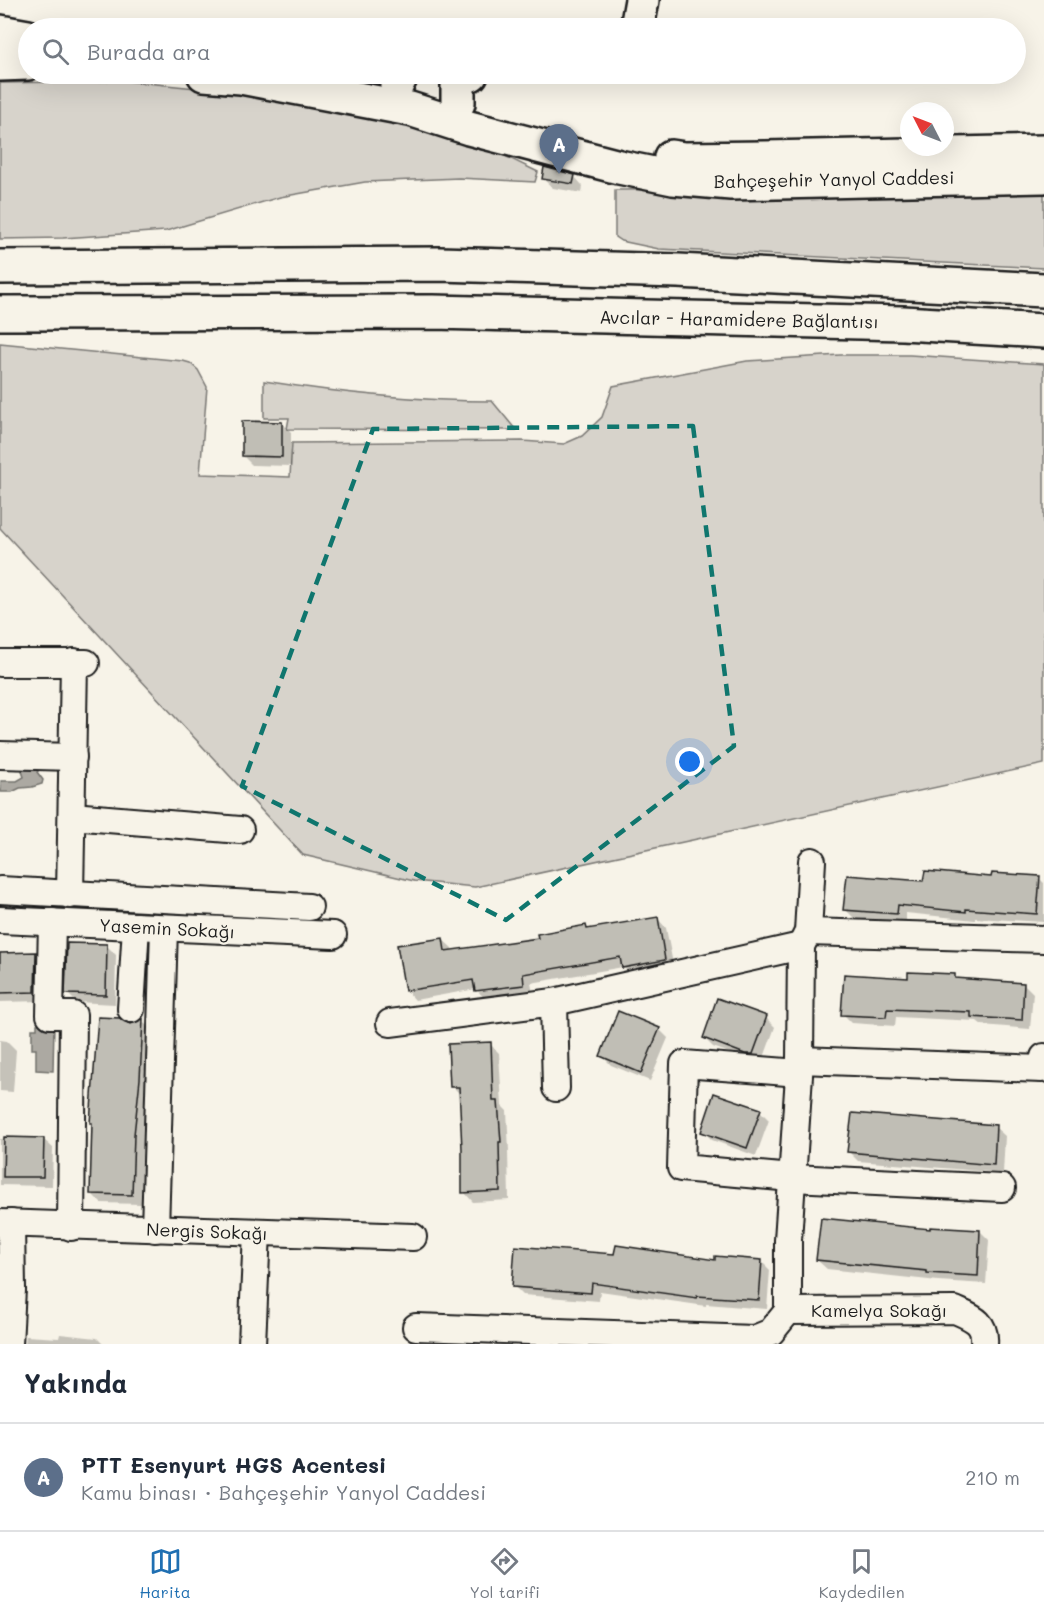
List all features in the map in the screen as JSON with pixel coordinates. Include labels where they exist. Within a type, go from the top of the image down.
[{"type":"main road","points":[[639,18],[642,0]]},
{"type":"main road","points":[[0,32],[18,35]]},
{"type":"main road","points":[[0,64],[18,63]]},
{"type":"main road","name":"Bahçeşehir Yanyol Caddesi","points":[[278,84],[410,109],[469,128],[619,167],[673,178],[731,183],[1044,176]]},
{"type":"main road","name":"Bahçeşehir Yanyol Caddesi","points":[[411,84],[458,103],[554,132],[632,151],[684,159],[1044,152]]},
{"type":"main road","points":[[458,84],[458,103]]},
{"type":"main road","points":[[0,267],[439,264],[678,271],[1044,290]]},
{"type":"main road","name":"Avcılar - Haramidere Bağlantısı","points":[[0,313],[433,312],[903,323],[1044,331]]},
{"type":"street","points":[[0,663],[80,663],[73,757],[70,895]]},
{"type":"street","points":[[0,755],[73,757]]},
{"type":"street","points":[[72,816],[240,830]]},
{"type":"street","points":[[416,1327],[754,1339],[771,1332],[788,1311],[788,1240],[799,1067],[804,939],[812,861]]},
{"type":"street","name":"Yasemin Sokağı","points":[[0,890],[309,908]]},
{"type":"street","name":"Yasemin Sokağı","points":[[0,920],[333,936]]},
{"type":"street","points":[[52,922],[50,1015],[73,1015],[71,1227]]},
{"type":"street","points":[[130,1009],[136,926]]},
{"type":"street","points":[[156,1229],[164,928]]},
{"type":"street","points":[[390,1023],[554,1002],[804,939],[1044,939]]},
{"type":"street","points":[[554,1002],[556,1088]]},
{"type":"street","points":[[1002,1188],[792,1178],[681,1168],[684,1064],[1042,1069],[1044,1057]]},
{"type":"street","points":[[6,1223],[9,1344]]},
{"type":"street","name":"Nergis Sokağı","points":[[6,1223],[413,1237]]},
{"type":"street","points":[[252,1344],[257,1233]]},
{"type":"street","name":"Kamelya Sokağı","points":[[788,1311],[955,1310],[976,1319],[985,1333],[984,1344]]},
{"type":"highlighted area","points":[[693,426],[734,746],[506,920],[242,786],[373,429]]},
{"type":"shaded area","points":[[0,83],[156,84],[226,91],[381,118],[468,138],[538,172],[535,182],[459,178],[365,182],[280,197],[166,231],[63,238],[0,239]]},
{"type":"shaded area","points":[[1044,187],[1044,268],[659,249],[621,241],[615,237],[615,190]]},
{"type":"shaded area","points":[[0,343],[190,363],[198,370],[207,387],[200,474],[290,477],[292,443],[522,441],[564,444],[582,436],[602,417],[613,386],[747,361],[840,355],[910,355],[1044,364],[1044,764],[475,887],[414,881],[303,855],[0,528]]},
{"type":"shaded area","points":[[264,381],[378,396],[492,401],[516,430],[287,429],[289,418],[264,418]]},
{"type":"shaded area","points":[[28,766],[43,767],[37,772],[43,780],[42,784],[20,788],[12,792],[1,792],[1,781],[17,781],[24,777],[22,771]]},
{"type":"shaded area","points":[[37,1024],[54,1024],[53,1071],[36,1070],[36,1049],[32,1049],[32,1029],[37,1029]]},
{"type":"building","points":[[544,167],[575,175],[573,184],[542,179]]},
{"type":"building","points":[[242,421],[282,422],[282,457],[242,456]]},
{"type":"building","points":[[925,871],[991,877],[992,873],[1040,876],[1037,914],[966,909],[966,912],[898,905],[897,914],[843,910],[847,875],[923,881]]},
{"type":"building","points":[[658,917],[665,960],[622,968],[620,957],[523,974],[524,985],[475,991],[473,980],[405,991],[397,945],[443,938],[445,951],[538,938],[537,934],[586,925],[587,929]]},
{"type":"building","points":[[67,943],[107,944],[106,995],[65,994]]},
{"type":"building","points":[[36,952],[35,992],[0,993],[0,953]]},
{"type":"building","points":[[908,972],[955,974],[955,978],[1024,983],[1022,1020],[971,1017],[971,1012],[887,1009],[886,1017],[841,1015],[844,974],[908,978]]},
{"type":"building","points":[[717,998],[767,1016],[753,1054],[745,1054],[703,1038]]},
{"type":"building","points":[[618,1011],[660,1028],[641,1073],[600,1056]]},
{"type":"building","points":[[98,1017],[120,1018],[131,1024],[143,1019],[132,1195],[90,1194],[92,1123],[90,1123]]},
{"type":"building","points":[[491,1042],[493,1101],[498,1101],[501,1142],[499,1142],[500,1191],[462,1193],[459,1087],[450,1087],[448,1044]]},
{"type":"building","points":[[714,1093],[761,1109],[747,1148],[701,1132]]},
{"type":"building","points":[[852,1113],[996,1125],[994,1165],[847,1152]]},
{"type":"building","points":[[4,1137],[44,1138],[43,1177],[3,1177]]},
{"type":"building","points":[[821,1218],[930,1229],[930,1227],[980,1230],[978,1276],[927,1273],[927,1271],[816,1260]]},
{"type":"building","points":[[616,1245],[715,1260],[715,1256],[762,1260],[759,1300],[697,1296],[697,1298],[592,1283],[591,1293],[512,1287],[515,1246],[614,1254]]},
{"type":"place","name":"PTT Esenyurt HGS Acentesi","points":[[559,174]]}]
